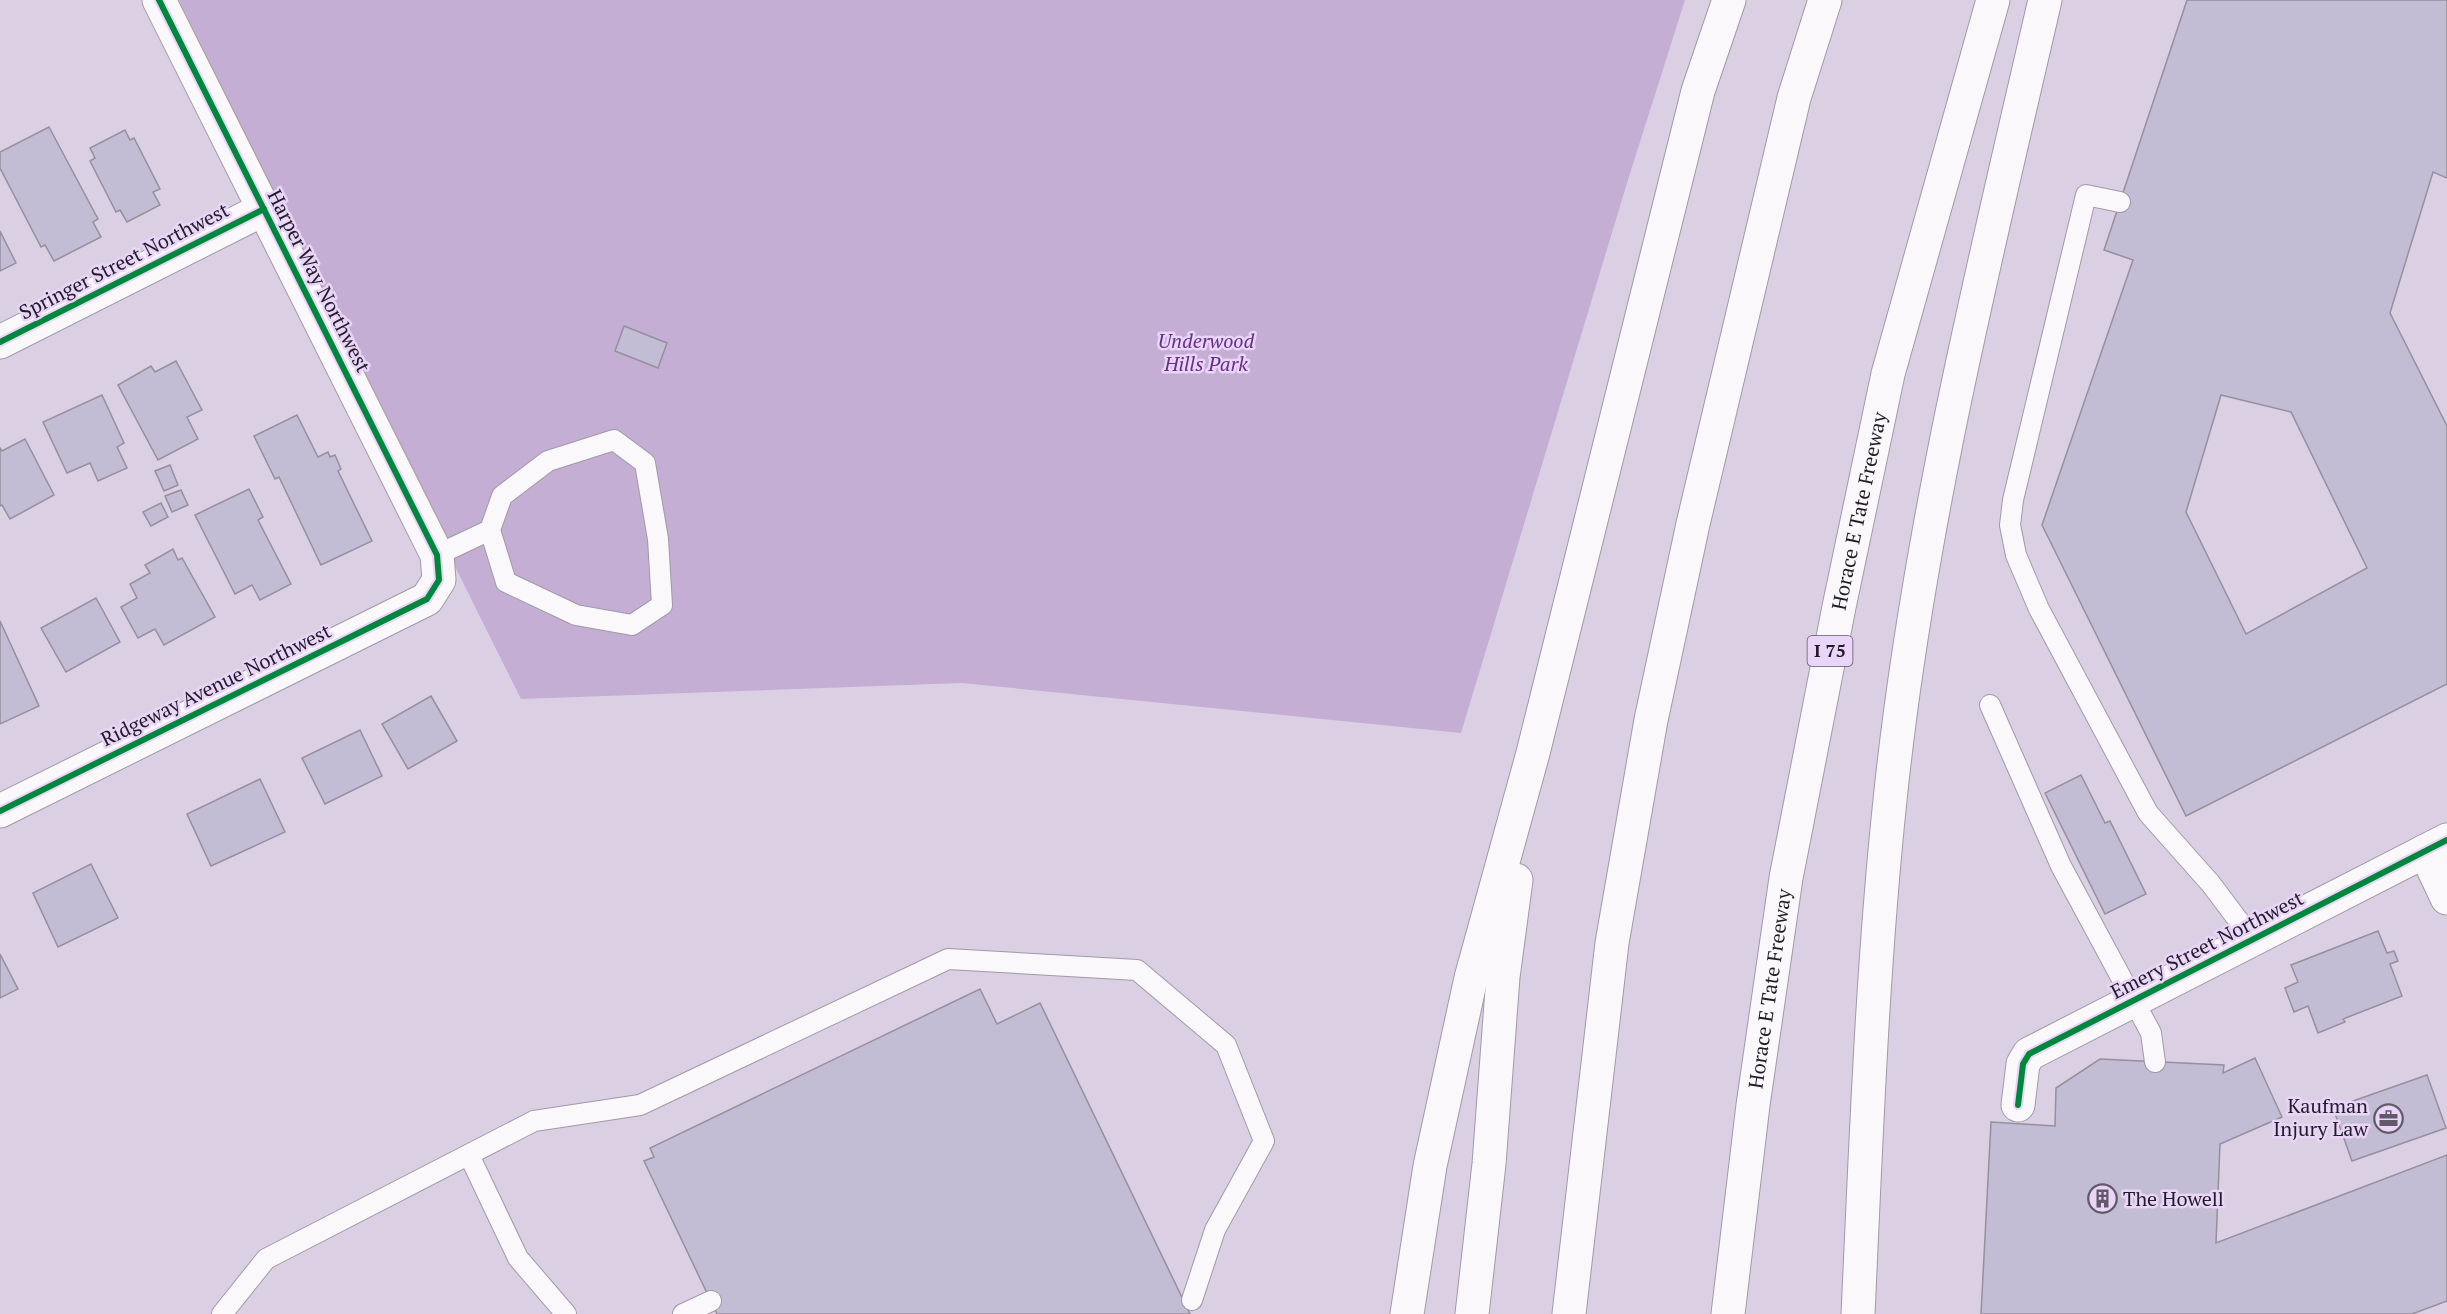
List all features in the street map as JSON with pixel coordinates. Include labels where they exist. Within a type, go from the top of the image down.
[{"type":"main road","name":"Harper Way Northwest","points":[[159,0],[264,209],[438,567]]},
{"type":"main road","points":[[1407,1314],[1430,1166],[1471,978],[1533,753],[1698,91],[1729,0]]},
{"type":"main road","points":[[1569,1314],[1612,943],[1651,720],[1693,524],[1794,98],[1825,0]]},
{"type":"main road","name":"Horace E Tate Freeway","points":[[1728,1314],[1753,1105],[1786,878],[1837,619],[1888,374],[1993,0]]},
{"type":"main road","points":[[1858,1314],[1868,1071],[1890,800],[1907,670],[1928,543],[1978,288],[2045,0]]},
{"type":"main road","name":"Springer Street Northwest","points":[[0,342],[264,209]]},
{"type":"main road","name":"Ridgeway Avenue Northwest","points":[[0,811],[427,599],[438,567]]},
{"type":"main road","points":[[1472,1314],[1489,1164],[1503,976],[1533,753]]},
{"type":"main road","points":[[2436,845],[2447,898]]},
{"type":"main road","name":"Emery Street Northwest","points":[[2018,1105],[2023,1064],[2029,1054],[2436,845]]},
{"type":"lane","points":[[2120,202],[2086,195],[2013,500],[2010,525],[2016,555],[2039,609],[2148,813],[2211,884],[2253,940]]},
{"type":"lane","points":[[438,567],[490,530],[502,496],[548,461],[614,440],[645,463],[658,539],[662,605],[632,625],[576,615],[506,582],[490,530]]},
{"type":"lane","points":[[1990,705],[2061,866],[2151,1033],[2156,1062]]},
{"type":"lane","points":[[222,1314],[266,1259],[534,1121],[640,1105],[948,959],[1137,970],[1226,1045],[1264,1141],[1215,1230],[1192,1300]]},
{"type":"lane","points":[[469,1155],[518,1257],[566,1314]]},
{"type":"lane","points":[[683,1314],[711,1301]]},
{"type":"green space","name":"Underwood Hills Park","points":[[179,0],[1685,0],[1627,183],[1461,733],[962,683],[521,699],[289,233]]},
{"type":"building","points":[[2187,0],[2447,0],[2447,178],[2433,172],[2390,313],[2447,426],[2447,684],[2186,816],[2042,525],[2133,260],[2104,250]],"holes":[[[2221,395],[2291,412],[2367,568],[2246,634],[2186,512]]]},
{"type":"building","points":[[49,127],[98,219],[93,222],[101,237],[54,261],[45,245],[41,247],[0,168],[0,152]]},
{"type":"building","points":[[125,130],[130,140],[134,138],[160,189],[153,192],[160,205],[127,222],[120,210],[116,212],[90,161],[95,158],[90,148]]},
{"type":"building","points":[[0,231],[16,263],[0,271]]},
{"type":"building","points":[[624,326],[667,343],[658,368],[615,351]]},
{"type":"building","points":[[176,361],[202,410],[187,417],[198,439],[158,460],[118,385],[151,366],[155,372]]},
{"type":"building","points":[[102,395],[124,443],[117,447],[127,468],[98,481],[90,463],[67,473],[43,422]]},
{"type":"building","points":[[297,415],[318,457],[328,452],[330,457],[335,455],[341,469],[338,471],[372,541],[321,565],[279,477],[275,479],[254,436]]},
{"type":"building","points":[[25,439],[54,495],[10,519],[2,505],[0,506],[0,448],[2,451]]},
{"type":"building","points":[[170,465],[178,485],[164,491],[155,471]]},
{"type":"building","points":[[249,489],[263,517],[258,520],[291,584],[260,600],[252,585],[235,594],[195,515]]},
{"type":"building","points":[[181,490],[188,505],[172,512],[165,496]]},
{"type":"building","points":[[161,503],[168,517],[151,526],[143,512]]},
{"type":"building","points":[[173,549],[178,560],[182,558],[215,617],[164,645],[155,629],[138,638],[121,607],[137,598],[130,584],[150,573],[145,565]]},
{"type":"building","points":[[96,598],[120,642],[66,672],[41,628]]},
{"type":"building","points":[[0,621],[39,706],[0,724]]},
{"type":"building","points":[[431,696],[457,741],[408,769],[382,724]]},
{"type":"building","points":[[360,730],[382,776],[325,804],[302,758]]},
{"type":"building","points":[[2081,775],[2105,823],[2110,821],[2146,894],[2105,914],[2045,793]]},
{"type":"building","points":[[260,779],[285,832],[211,866],[187,814]]},
{"type":"building","points":[[91,864],[118,918],[58,947],[33,893]]},
{"type":"building","points":[[2378,931],[2387,953],[2394,951],[2398,961],[2390,964],[2402,996],[2343,1019],[2345,1022],[2318,1033],[2308,1006],[2294,1012],[2285,988],[2298,982],[2291,965]]},
{"type":"building","points":[[0,954],[18,989],[0,998]]},
{"type":"building","points":[[980,989],[997,1024],[1040,1003],[1190,1314],[717,1314],[644,1161],[654,1157],[650,1148]]},
{"type":"building","name":"The Howell","points":[[2255,1058],[2282,1117],[2220,1144],[2216,1243],[2447,1155],[2447,1301],[2412,1314],[1981,1314],[1991,1122],[2055,1126],[2056,1088],[2100,1059],[2224,1065],[2223,1073]]},
{"type":"building","name":"Kaufman Injury Law","points":[[2427,1075],[2446,1128],[2352,1161],[2333,1108]]},
{"type":"cycle path","points":[[0,811],[427,599],[439,580],[437,555],[159,0]]},
{"type":"cycle path","points":[[0,342],[264,209]]},
{"type":"cycle path","points":[[2018,1105],[2023,1064],[2029,1054],[2447,840]]},
{"type":"place","name":"Kaufman Injury Law","points":[[2389,1118]]},
{"type":"place","name":"The Howell","points":[[2102,1199]]}]
